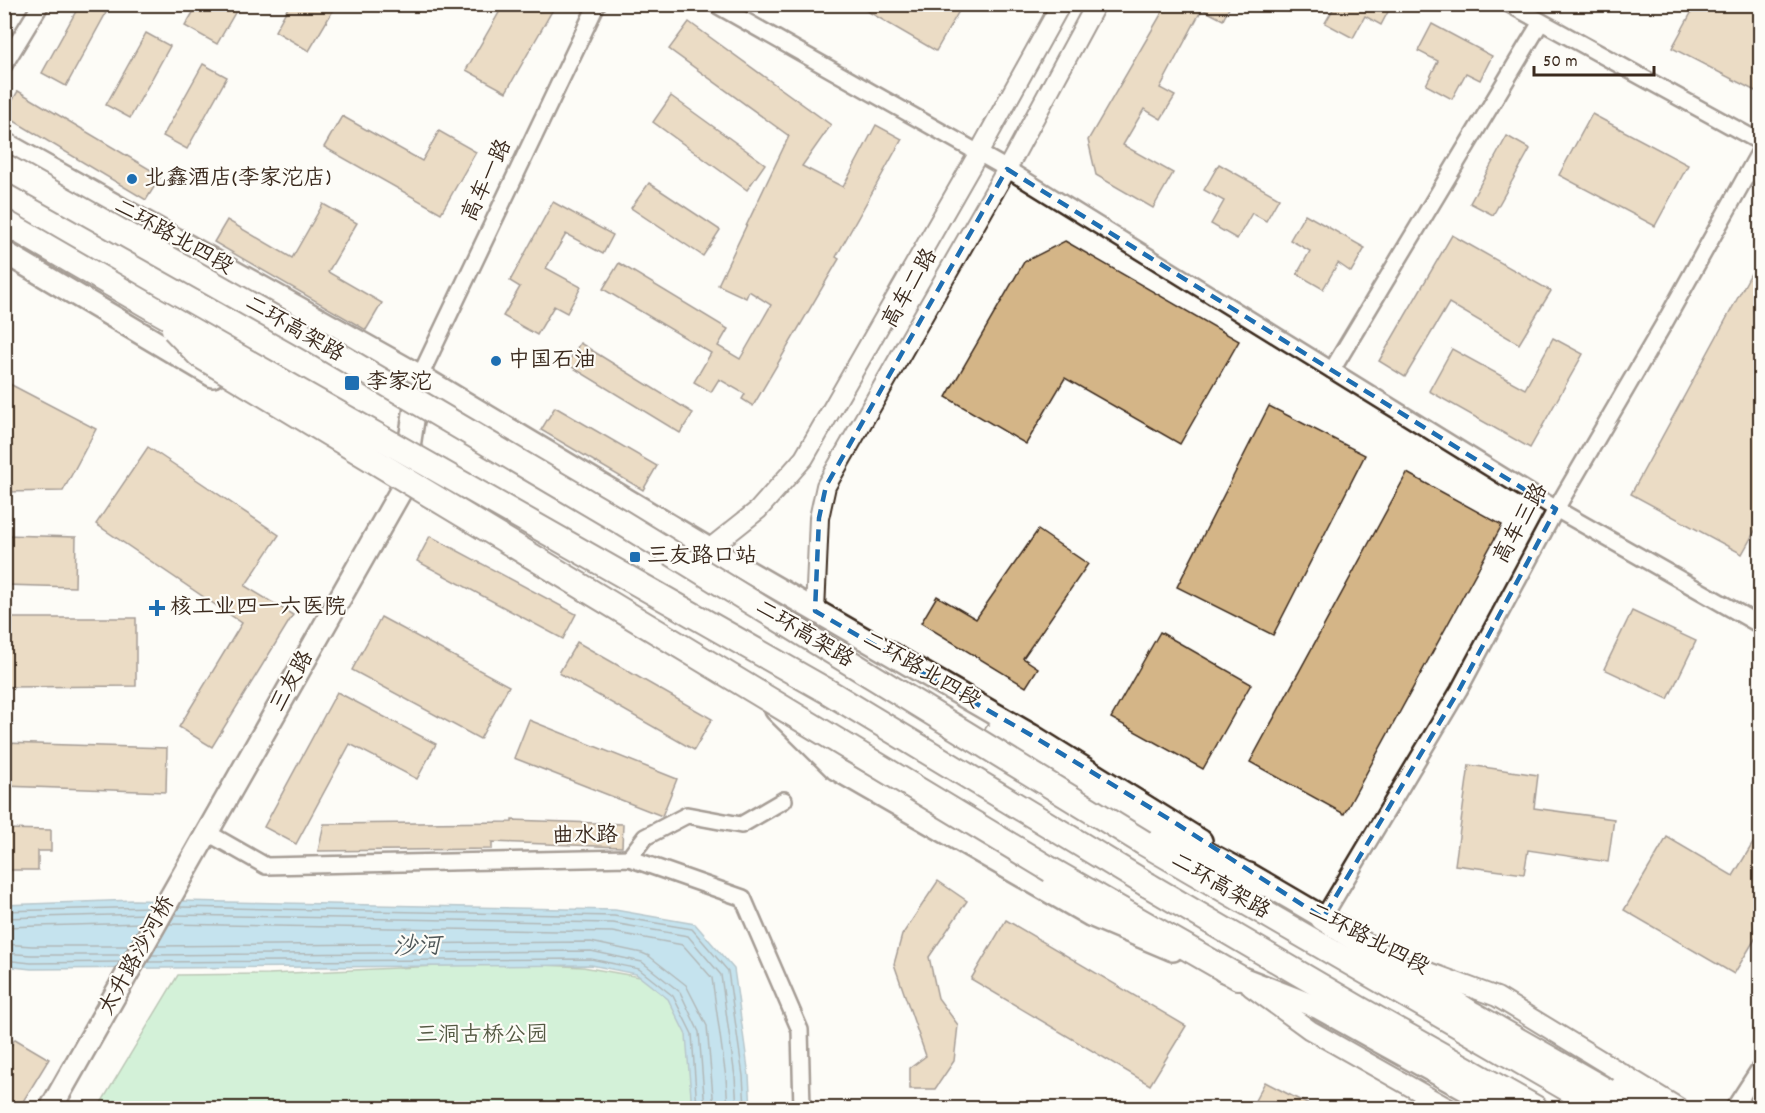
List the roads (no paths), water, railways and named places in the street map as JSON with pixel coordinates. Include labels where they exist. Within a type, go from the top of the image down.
[{"type":"highway","name":"二环高架路","points":[[4,166],[311,339],[621,522],[1144,843],[1601,1108]]},
{"type":"highway","name":"二环高架路","points":[[4,222],[827,691],[1114,865],[1368,1014],[1535,1108]]},
{"type":"highway","points":[[156,310],[198,355],[1052,870],[1238,976]]},
{"type":"highway","points":[[311,339],[360,357],[997,734],[1172,835],[1263,884]]},
{"type":"highway","points":[[1323,918],[1472,1014],[1636,1108]]},
{"type":"main road","name":"二环路北四段","points":[[4,143],[420,376],[709,549],[1051,747],[1177,824],[1263,884],[1418,968]]},
{"type":"main road","points":[[4,252],[770,705],[836,769],[1090,915],[1319,1008],[1498,1108]]},
{"type":"main road","name":"三友路","points":[[181,881],[403,487],[420,376]]},
{"type":"main road","name":"太升路沙河桥","points":[[51,1108],[181,881]]},
{"type":"main road","points":[[1418,968],[1658,1108]]},
{"type":"street","points":[[4,65],[41,4]]},
{"type":"street","name":"高车一路","points":[[420,376],[597,4]]},
{"type":"street","points":[[716,4],[1007,169],[1556,509],[1761,625]]},
{"type":"street","name":"高车二路","points":[[709,549],[758,510],[804,458],[1061,4]]},
{"type":"street","name":"高车二路","points":[[815,611],[819,518],[826,486],[1007,169],[1096,4]]},
{"type":"street","points":[[1509,4],[1761,142]]},
{"type":"street","points":[[1332,370],[1541,22]]},
{"type":"street","name":"高车三路","points":[[1323,918],[1459,690],[1556,509],[1761,151]]},
{"type":"street","points":[[628,858],[645,837],[687,815],[741,825],[783,800]]},
{"type":"street","name":"曲水路","points":[[208,833],[266,866],[628,858],[743,898],[800,1030],[802,1108]]},
{"type":"street","name":"二环路北四段","points":[[1418,968],[1497,998],[1679,1108]]},
{"type":"street","points":[[1238,976],[1310,1030],[1448,1108]]},
{"type":"street","points":[[1734,1108],[1761,1068]]},
{"type":"water","name":"沙河","points":[[134,900],[615,910],[695,924],[734,969],[749,1076],[751,1108],[692,1108],[686,1035],[668,999],[636,974],[591,965],[31,969],[5,966],[4,905]]},
{"type":"place","name":"北鑫酒店(李家沱店)","points":[[132,179]]},
{"type":"place","name":"中国石油","points":[[496,361]]},
{"type":"place","name":"李家沱","points":[[352,383]]},
{"type":"place","name":"三友路口站","points":[[635,557]]},
{"type":"place","name":"核工业四一六医院","points":[[157,608]]},
{"type":"park label","name":"三洞古桥公园","points":[[482,1036]]}]
